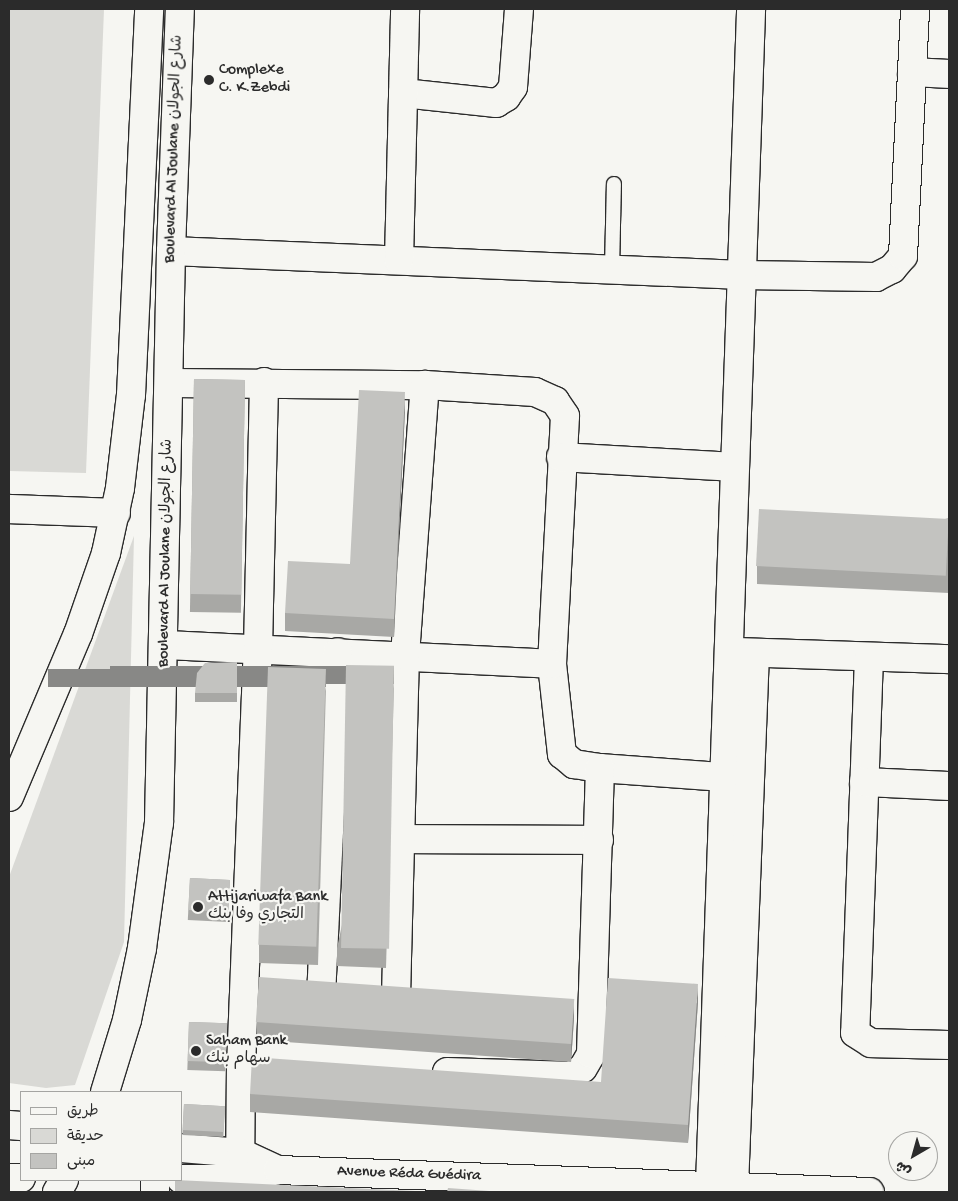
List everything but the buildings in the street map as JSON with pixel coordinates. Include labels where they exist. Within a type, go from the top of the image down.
[{"type":"street","name":"Boulevard Al Joulane شارع الجولان","points":[[9,797],[78,634],[106,553],[116,513],[131,396],[149,9]]},
{"type":"street","name":"Boulevard Al Joulane شارع الجولان","points":[[105,1091],[127,1020],[150,908],[161,788],[171,251],[180,9]]},
{"type":"street","points":[[399,260],[405,9]]},
{"type":"street","points":[[403,93],[496,103],[506,97],[513,87],[519,9]]},
{"type":"street","points":[[722,1187],[742,652],[735,466],[751,9]]},
{"type":"street","points":[[171,251],[742,275],[876,276],[892,269],[903,256],[915,9]]},
{"type":"street","points":[[912,72],[949,74]]},
{"type":"street","points":[[170,383],[264,382],[425,385],[535,392],[556,401],[565,416],[552,664],[562,754],[574,764],[600,768],[724,777]]},
{"type":"street","points":[[240,1166],[241,1067],[258,649],[264,382]]},
{"type":"street","points":[[396,997],[405,654],[425,385]]},
{"type":"street","points":[[562,458],[735,466]]},
{"type":"street","points":[[9,509],[116,513]]},
{"type":"street","points":[[164,645],[405,654],[552,664]]},
{"type":"street","points":[[321,996],[338,652]]},
{"type":"street","points":[[742,652],[949,659]]},
{"type":"street","points":[[722,1187],[724,777],[742,652]]},
{"type":"street","points":[[869,657],[855,1033],[871,1043],[949,1045]]},
{"type":"street","points":[[426,1072],[571,1076],[583,1068],[591,1054],[594,1002],[600,768]]},
{"type":"street","points":[[864,782],[949,786]]},
{"type":"street","points":[[400,839],[599,840]]},
{"type":"street","points":[[244,993],[426,998]]},
{"type":"street","points":[[564,1001],[594,1002]]},
{"type":"street","points":[[241,1067],[270,1068]]},
{"type":"street","name":"Avenue Réda Guédira","points":[[182,1148],[240,1166],[278,1170],[579,1187],[722,1187],[870,1192]]},
{"type":"street","name":"Avenue Réda Guédira","points":[[182,1179],[240,1166]]},
{"type":"street","points":[[57,1192],[63,1181]]},
{"type":"lane","points":[[612,270],[614,184]]},
{"type":"green space","points":[[9,9],[104,9],[86,473],[9,471]]},
{"type":"green space","points":[[134,536],[124,942],[75,1085],[46,1088],[9,1083],[9,877]]},
{"type":"place","name":"Complexe C. K.Zebdi","points":[[209,80]]},
{"type":"place","name":"Attijariwafa Bank التجاري وفا بنك","points":[[198,907]]},
{"type":"place","name":"Saham Bank سهام بنك","points":[[196,1051]]}]
